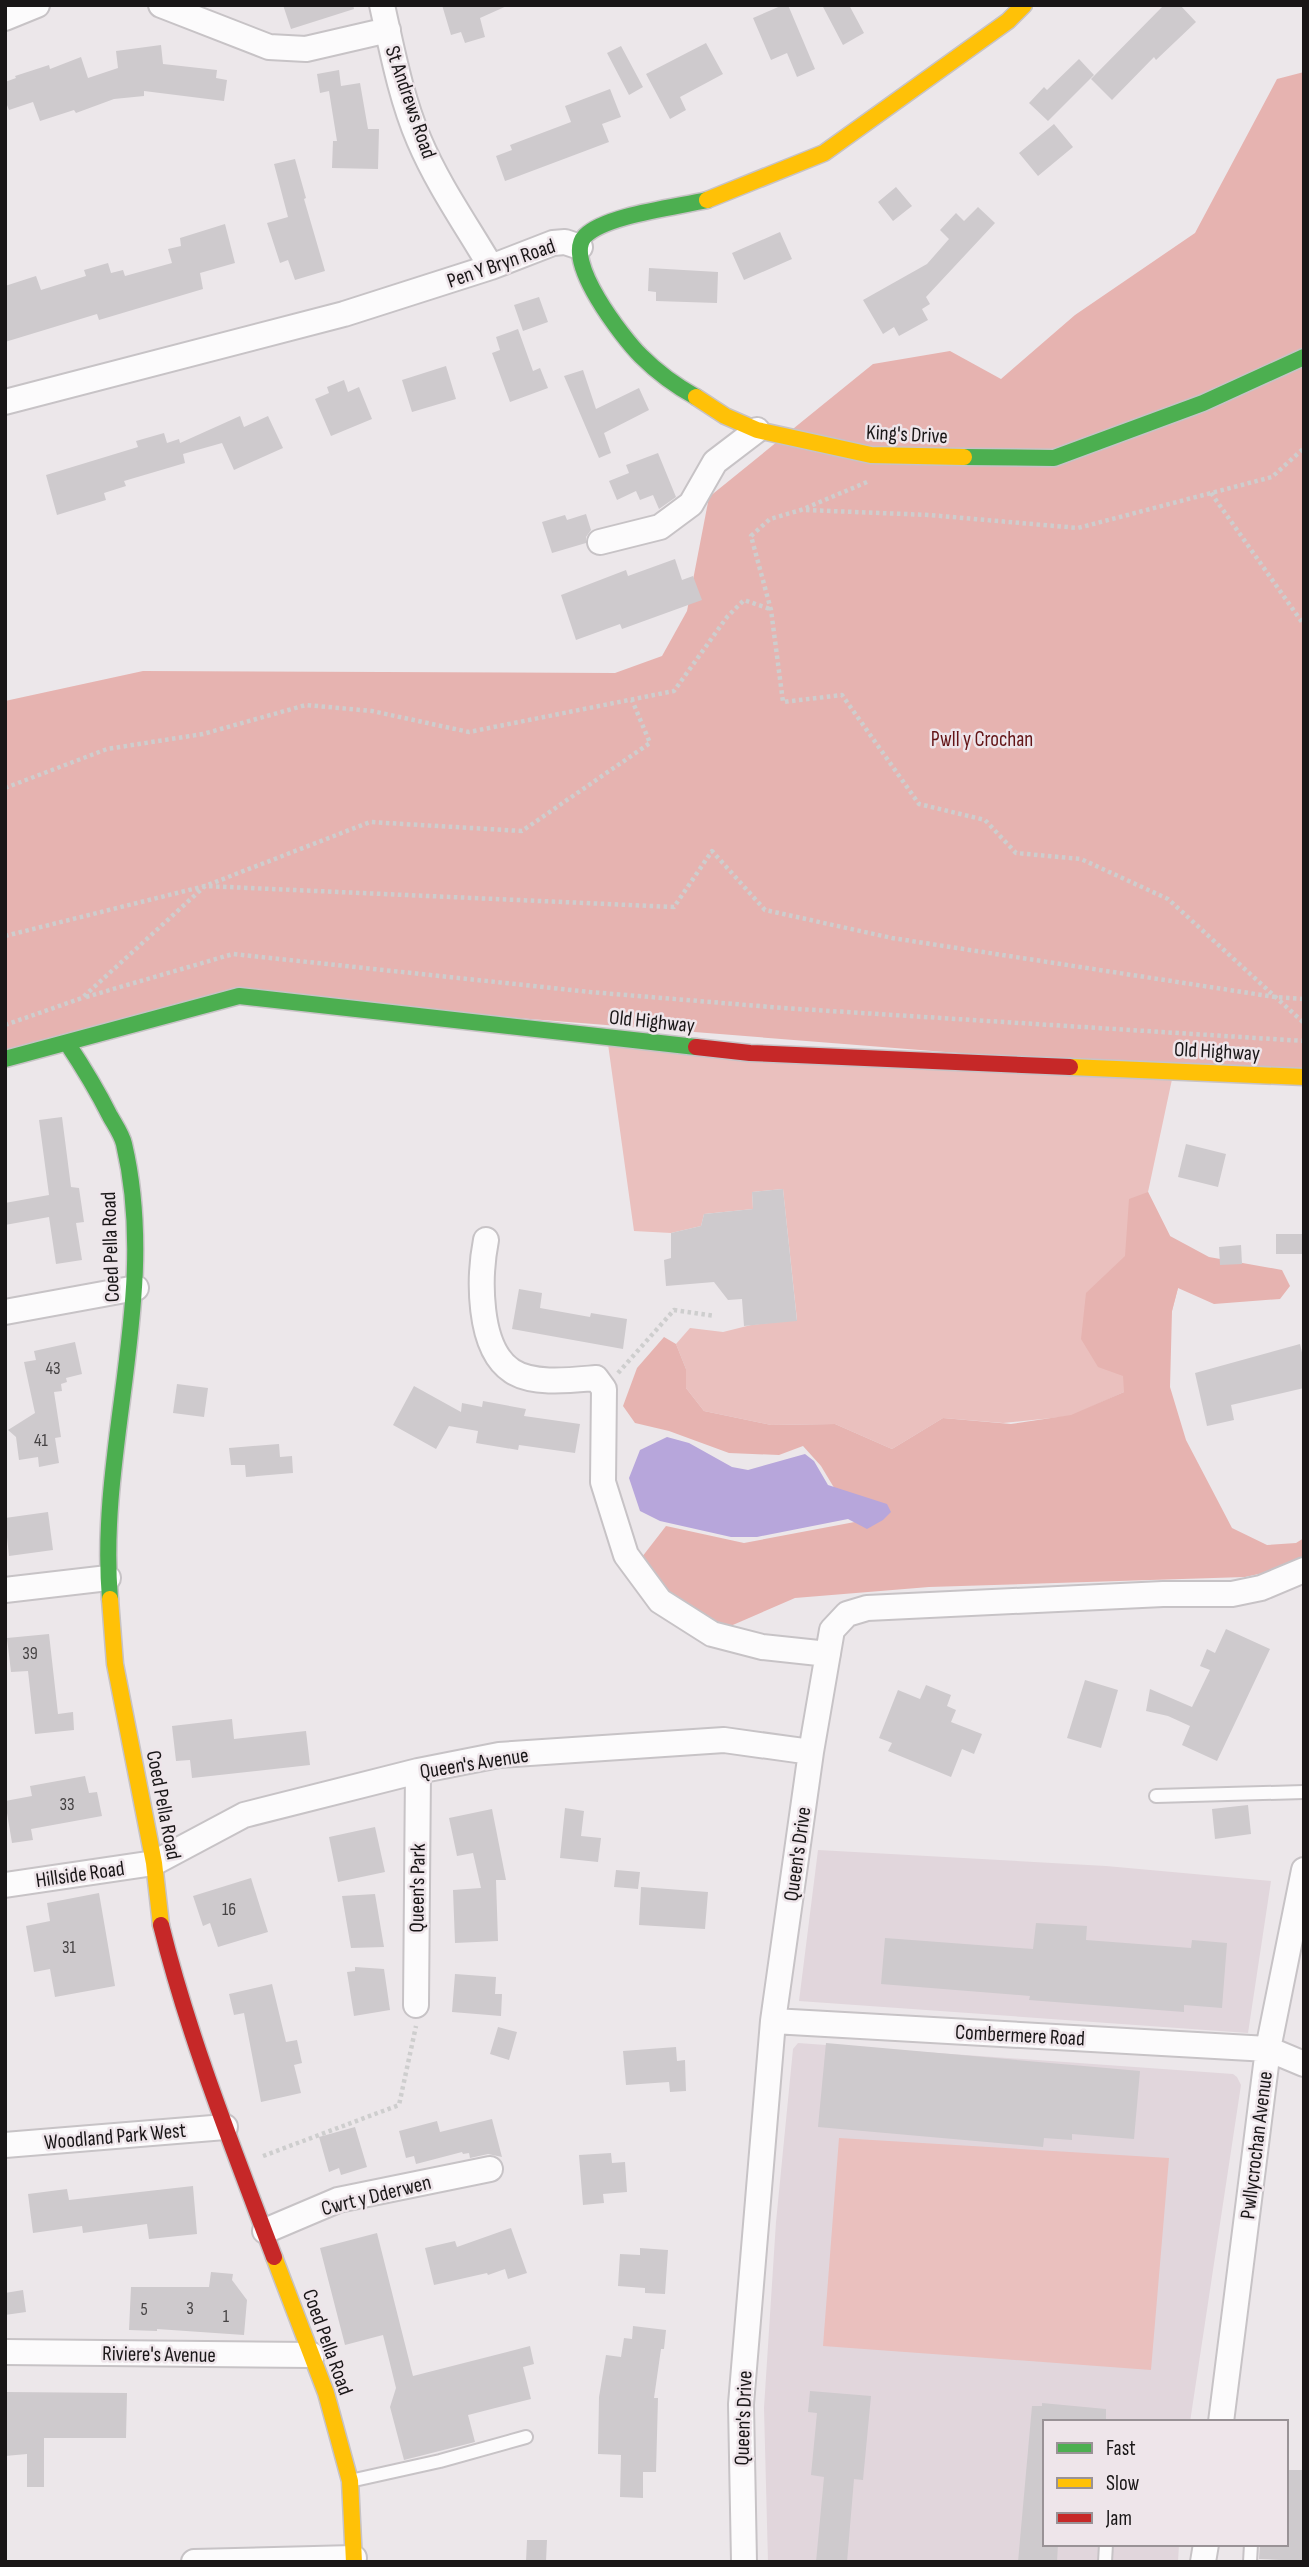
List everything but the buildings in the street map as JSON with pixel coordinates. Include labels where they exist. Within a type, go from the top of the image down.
[{"type":"street","points":[[5,18],[37,5]]},
{"type":"street","points":[[161,5],[269,47],[306,49],[388,30]]},
{"type":"street","name":"St Andrews Road","points":[[382,5],[406,101],[419,140],[442,185],[491,267]]},
{"type":"street","name":"Pen Y Bryn Road","points":[[5,402],[344,314],[491,267],[553,243],[565,242],[580,247],[583,238],[593,230],[627,217],[706,200],[824,153],[1008,21],[1024,5]]},
{"type":"street","name":"King's Drive","points":[[580,247],[584,272],[614,326],[677,387],[706,402],[725,416],[757,430],[871,455],[1054,458],[1203,403],[1304,357]]},
{"type":"street","points":[[600,542],[660,527],[691,504],[715,462],[757,430]]},
{"type":"street","name":"Old Highway","points":[[5,1059],[239,996],[750,1054],[1304,1077]]},
{"type":"street","name":"Coed Pella Road","points":[[67,1043],[88,1073],[124,1142],[134,1216],[136,1288],[108,1521],[108,1578],[115,1664],[154,1863],[161,1925],[172,1969],[225,2127],[326,2393],[350,2481],[354,2560]]},
{"type":"street","points":[[486,1240],[482,1304],[490,1344],[511,1371],[543,1381],[596,1378],[604,1389],[603,1482],[626,1555],[660,1601],[712,1634],[762,1647],[828,1654]]},
{"type":"street","points":[[5,1311],[136,1288]]},
{"type":"street","name":"Queen's Drive","points":[[744,2562],[741,2404],[773,2021],[811,1752],[832,1630],[847,1614],[867,1608],[1163,1594],[1231,1594],[1261,1588],[1304,1570]]},
{"type":"street","points":[[5,1590],[108,1578]]},
{"type":"street","name":"Queen's Avenue","points":[[154,1863],[244,1815],[418,1771],[499,1755],[724,1740],[811,1752]]},
{"type":"street","name":"Queen's Park","points":[[416,2004],[418,1771]]},
{"type":"street","name":"Hillside Road","points":[[5,1885],[154,1863]]},
{"type":"street","name":"Pwllycrochan Avenue","points":[[1221,2420],[1268,2049],[1304,1870]]},
{"type":"street","name":"Combermere Road","points":[[773,2021],[1268,2049],[1304,2064]]},
{"type":"street","name":"Woodland Park West","points":[[5,2145],[225,2127]]},
{"type":"street","name":"Cwrt y Dderwen","points":[[265,2231],[338,2200],[490,2169]]},
{"type":"street","name":"Riviere's Avenue","points":[[5,2352],[312,2355]]},
{"type":"street","points":[[194,2562],[354,2560]]},
{"type":"lane","points":[[1156,1796],[1304,1793]]},
{"type":"lane","points":[[350,2481],[440,2461],[526,2437]]},
{"type":"path","points":[[802,510],[929,515],[1078,528],[1272,477],[1304,448]]},
{"type":"path","points":[[871,455],[870,480],[802,510],[770,519],[751,536],[771,610],[783,702],[842,695],[919,804],[985,820],[1016,853],[1082,859],[1168,899],[1304,1023]]},
{"type":"path","points":[[1211,493],[1304,625]]},
{"type":"path","points":[[5,788],[107,749],[203,734],[306,705],[372,711],[469,732],[674,691],[726,617],[744,600],[771,610]]},
{"type":"path","points":[[5,936],[205,886],[370,822],[522,831],[650,743],[632,700]]},
{"type":"path","points":[[82,998],[205,886],[674,907],[712,850],[765,910],[892,938],[1275,997],[1304,999]]},
{"type":"path","points":[[5,1025],[82,998],[233,954],[590,992],[769,1007],[1304,1041]]},
{"type":"path","points":[[604,1389],[674,1310],[715,1316]]},
{"type":"path","points":[[240,2165],[399,2105],[419,2013],[416,2004]]},
{"type":"shaded area","points":[[607,1037],[1174,1070],[1148,1192],[1170,1236],[1178,1288],[1172,1311],[1124,1392],[1071,1416],[1003,1423],[943,1418],[892,1449],[835,1424],[771,1425],[704,1411],[686,1388],[686,1369],[676,1344],[690,1328],[723,1332],[751,1325],[797,1320],[783,1189],[752,1192],[753,1209],[704,1214],[701,1226],[671,1233],[634,1231]]},
{"type":"shaded area","points":[[667,1437],[689,1443],[732,1467],[748,1470],[805,1454],[814,1461],[828,1485],[887,1504],[891,1512],[867,1529],[848,1519],[757,1537],[731,1537],[660,1521],[640,1511],[629,1478],[640,1450]]},
{"type":"shaded area","points":[[818,1850],[1106,1866],[1271,1881],[1248,2033],[799,2001]]},
{"type":"shaded area","points":[[798,2043],[1233,2074],[1237,2077],[1241,2085],[1190,2420],[1043,2420],[1043,2546],[1179,2546],[1178,2562],[768,2562],[764,2408],[776,2222],[793,2049]]},
{"type":"shaded area","points":[[839,2138],[1169,2158],[1151,2370],[823,2346]]},
{"type":"green space","name":"Pwll y Crochan","points":[[1304,72],[1304,1077],[1174,1070],[239,996],[5,1059],[5,701],[143,671],[615,673],[662,656],[687,611],[709,497],[873,364],[950,351],[1001,379],[1075,315],[1195,233],[1277,79]]},
{"type":"green space","points":[[1148,1192],[1170,1236],[1209,1257],[1282,1270],[1290,1286],[1280,1299],[1214,1304],[1178,1288],[1172,1311],[1170,1387],[1186,1440],[1232,1528],[1267,1545],[1296,1543],[1304,1538],[1304,1558],[1285,1568],[1245,1577],[929,1587],[795,1598],[712,1634],[635,1566],[666,1526],[744,1543],[881,1517],[836,1491],[821,1466],[803,1446],[779,1455],[729,1453],[669,1431],[635,1423],[623,1406],[637,1368],[664,1337],[676,1344],[686,1369],[686,1388],[704,1411],[771,1425],[835,1424],[892,1449],[943,1418],[1011,1424],[1071,1415],[1124,1392],[1123,1376],[1098,1367],[1081,1339],[1086,1293],[1125,1256],[1129,1199]]},
{"type":"traffic: fast","points":[[696,397],[654,368],[621,333],[588,280],[580,247],[585,236],[595,229],[625,217],[707,200]]},
{"type":"traffic: fast","points":[[964,457],[1054,458],[1203,403],[1304,357]]},
{"type":"traffic: fast","points":[[5,1059],[239,996],[696,1047]]},
{"type":"traffic: fast","points":[[67,1043],[122,1137],[133,1201],[135,1258],[132,1315],[112,1485],[108,1542],[110,1599]]},
{"type":"traffic: slow","points":[[707,200],[824,153],[1008,21],[1024,5]]},
{"type":"traffic: slow","points":[[696,397],[725,416],[757,430],[871,455],[964,457]]},
{"type":"traffic: slow","points":[[1070,1067],[1304,1077]]},
{"type":"traffic: slow","points":[[110,1599],[115,1664],[154,1863],[161,1925]]},
{"type":"traffic: slow","points":[[274,2257],[326,2393],[350,2481],[354,2562]]},
{"type":"traffic: jam","points":[[696,1047],[750,1053],[1070,1067]]},
{"type":"traffic: jam","points":[[161,1925],[198,2051],[274,2257]]}]
